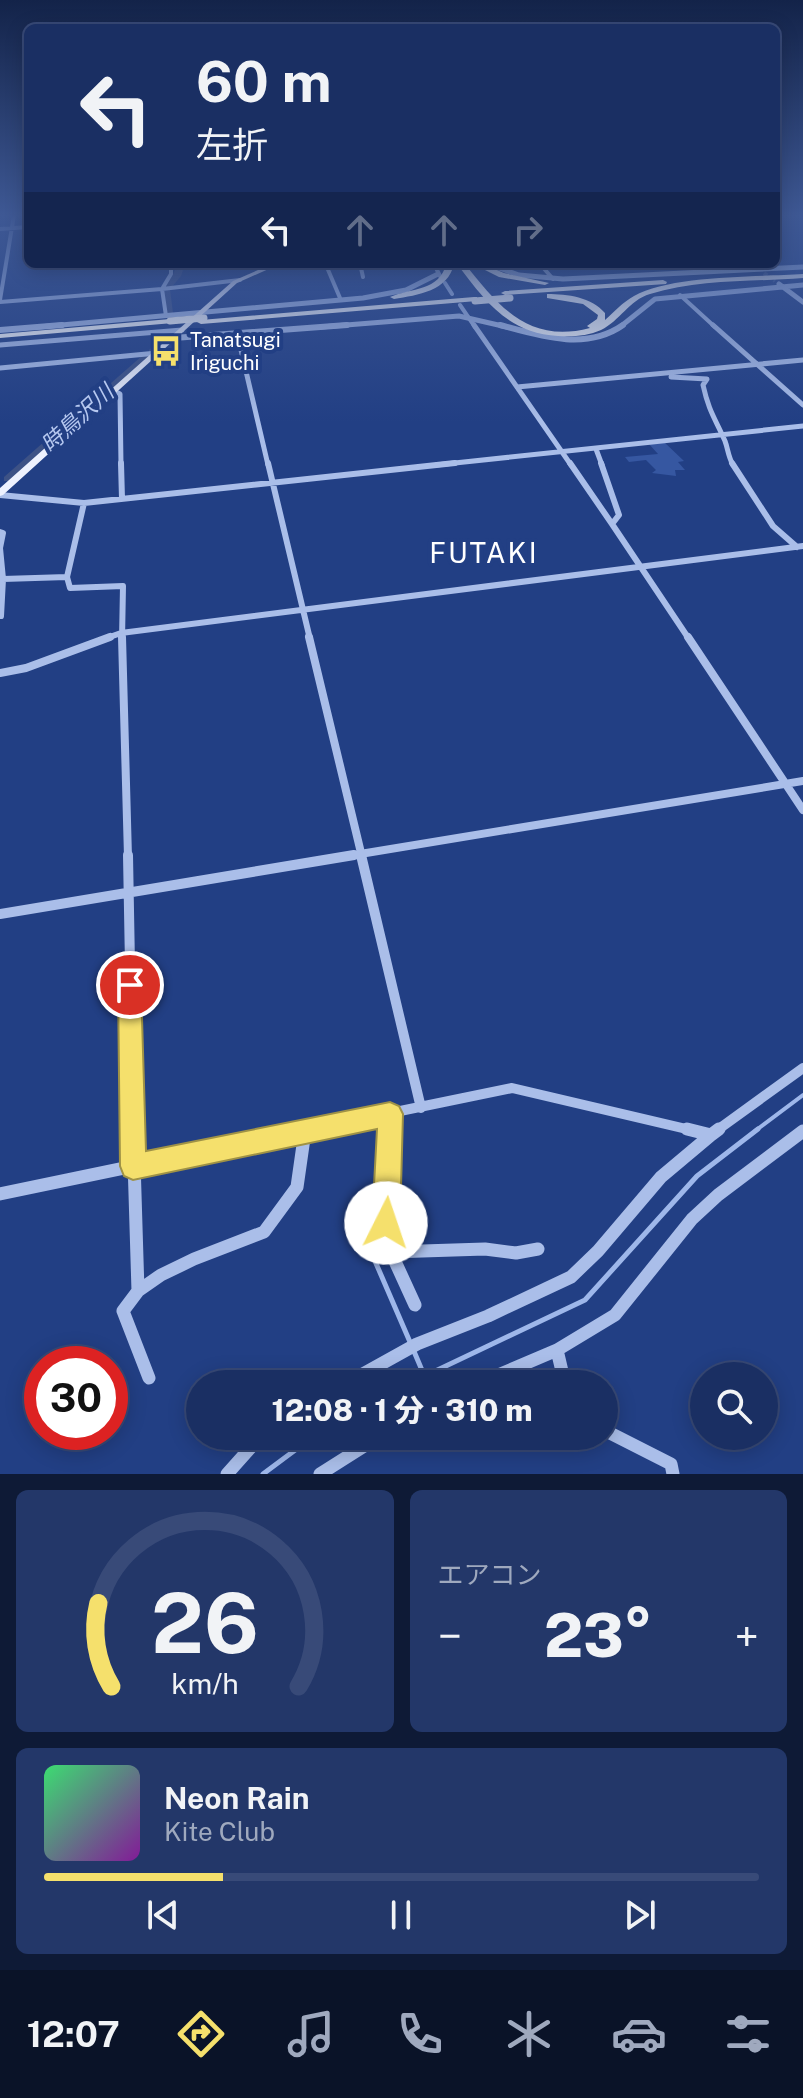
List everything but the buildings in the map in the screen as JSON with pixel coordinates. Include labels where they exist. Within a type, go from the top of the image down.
[{"type":"highway","points":[[239,315],[405,295],[434,284]]},
{"type":"highway","points":[[479,284],[508,319],[522,327],[554,334],[595,329],[606,323],[627,301],[657,290],[717,284]]},
{"type":"highway","points":[[481,284],[507,313],[528,325],[550,330],[578,330],[594,325],[602,315],[595,306],[576,299],[507,296]]},
{"type":"highway","points":[[507,296],[656,284]]},
{"type":"highway","points":[[0,337],[239,315],[679,284]]},
{"type":"highway","points":[[202,318],[473,298]]},
{"type":"main road","points":[[0,494],[182,330],[202,318],[236,284]]},
{"type":"street","points":[[164,284],[162,289],[168,321]]},
{"type":"street","points":[[0,301],[207,284]]},
{"type":"street","points":[[334,284],[340,298]]},
{"type":"street","points":[[202,318],[404,289],[420,284]]},
{"type":"street","points":[[446,284],[452,294]]},
{"type":"street","points":[[778,284],[803,302]]},
{"type":"street","points":[[174,338],[439,316],[469,317],[546,339],[582,340],[617,329],[641,305],[680,295],[803,285]]},
{"type":"street","points":[[680,295],[803,405]]},
{"type":"street","points":[[460,305],[612,524],[803,810]]},
{"type":"street","points":[[0,337],[117,335],[182,330]]},
{"type":"street","points":[[237,333],[421,1108]]},
{"type":"street","points":[[117,335],[118,356]]},
{"type":"street","points":[[0,368],[157,353]]},
{"type":"street","points":[[517,387],[803,360]]},
{"type":"street","points":[[643,375],[707,379],[703,385],[706,397],[720,436],[727,444],[726,452],[733,466],[773,526],[800,547]]},
{"type":"street","points":[[114,391],[120,394],[122,499]]},
{"type":"street","points":[[0,494],[84,503],[803,426]]},
{"type":"street","points":[[596,449],[619,515],[612,524]]},
{"type":"street","points":[[0,480],[11,483]]},
{"type":"street","points":[[84,503],[67,577],[70,588],[123,586],[121,633],[138,1291]]},
{"type":"street","points":[[0,532],[3,533],[0,548],[4,560],[1,616]]},
{"type":"street","points":[[0,673],[26,668],[121,633],[800,547]]},
{"type":"street","points":[[3,579],[67,577]]},
{"type":"street","points":[[0,914],[803,781]]},
{"type":"street","points":[[370,1370],[412,1347],[571,1277],[598,1251],[661,1177],[711,1135],[803,1068]]},
{"type":"street","points":[[0,1194],[512,1088],[711,1135]]},
{"type":"street","points":[[390,1114],[386,1223],[391,1252],[415,1305]]},
{"type":"street","points":[[149,1378],[123,1311],[138,1291],[161,1275],[264,1232],[297,1187],[304,1157],[305,1131]]},
{"type":"street","points":[[510,1370],[557,1350],[615,1315],[692,1219],[718,1195],[803,1131]]},
{"type":"street","points":[[391,1252],[485,1249],[516,1253],[538,1249]]},
{"type":"street","points":[[557,1350],[562,1370]]},
{"type":"street","points":[[618,1437],[671,1464],[673,1474]]},
{"type":"street","points":[[227,1474],[248,1450]]},
{"type":"street","points":[[320,1474],[358,1450]]},
{"type":"shaded area","points":[[664,442],[684,461],[678,462],[685,470],[675,470],[676,476],[652,473],[656,470],[646,460],[629,462],[625,457],[658,454],[649,444]]},
{"type":"waterway","name":"時鳥沢川","points":[[166,288],[170,284]]},
{"type":"waterway","name":"時鳥沢川","points":[[166,290],[169,313]]},
{"type":"waterway","name":"時鳥沢川","points":[[152,352],[171,334]]},
{"type":"waterway","name":"時鳥沢川","points":[[8,479],[146,357]]},
{"type":"waterway","points":[[755,1131],[803,1095]]},
{"type":"waterway","points":[[438,1370],[585,1300],[697,1176],[758,1129]]},
{"type":"waterway","points":[[383,1146],[373,1215],[375,1261],[410,1342]]},
{"type":"waterway","points":[[413,1349],[422,1370]]},
{"type":"waterway","points":[[263,1474],[295,1450]]},
{"type":"place","name":"Tanatsugi Iriguchi","points":[[166,351]]},
{"type":"district","name":"FUTAKI","points":[[484,553]]},
{"type":"route","points":[[130,985],[133,1166],[390,1114],[391,1162],[386,1223]]}]
